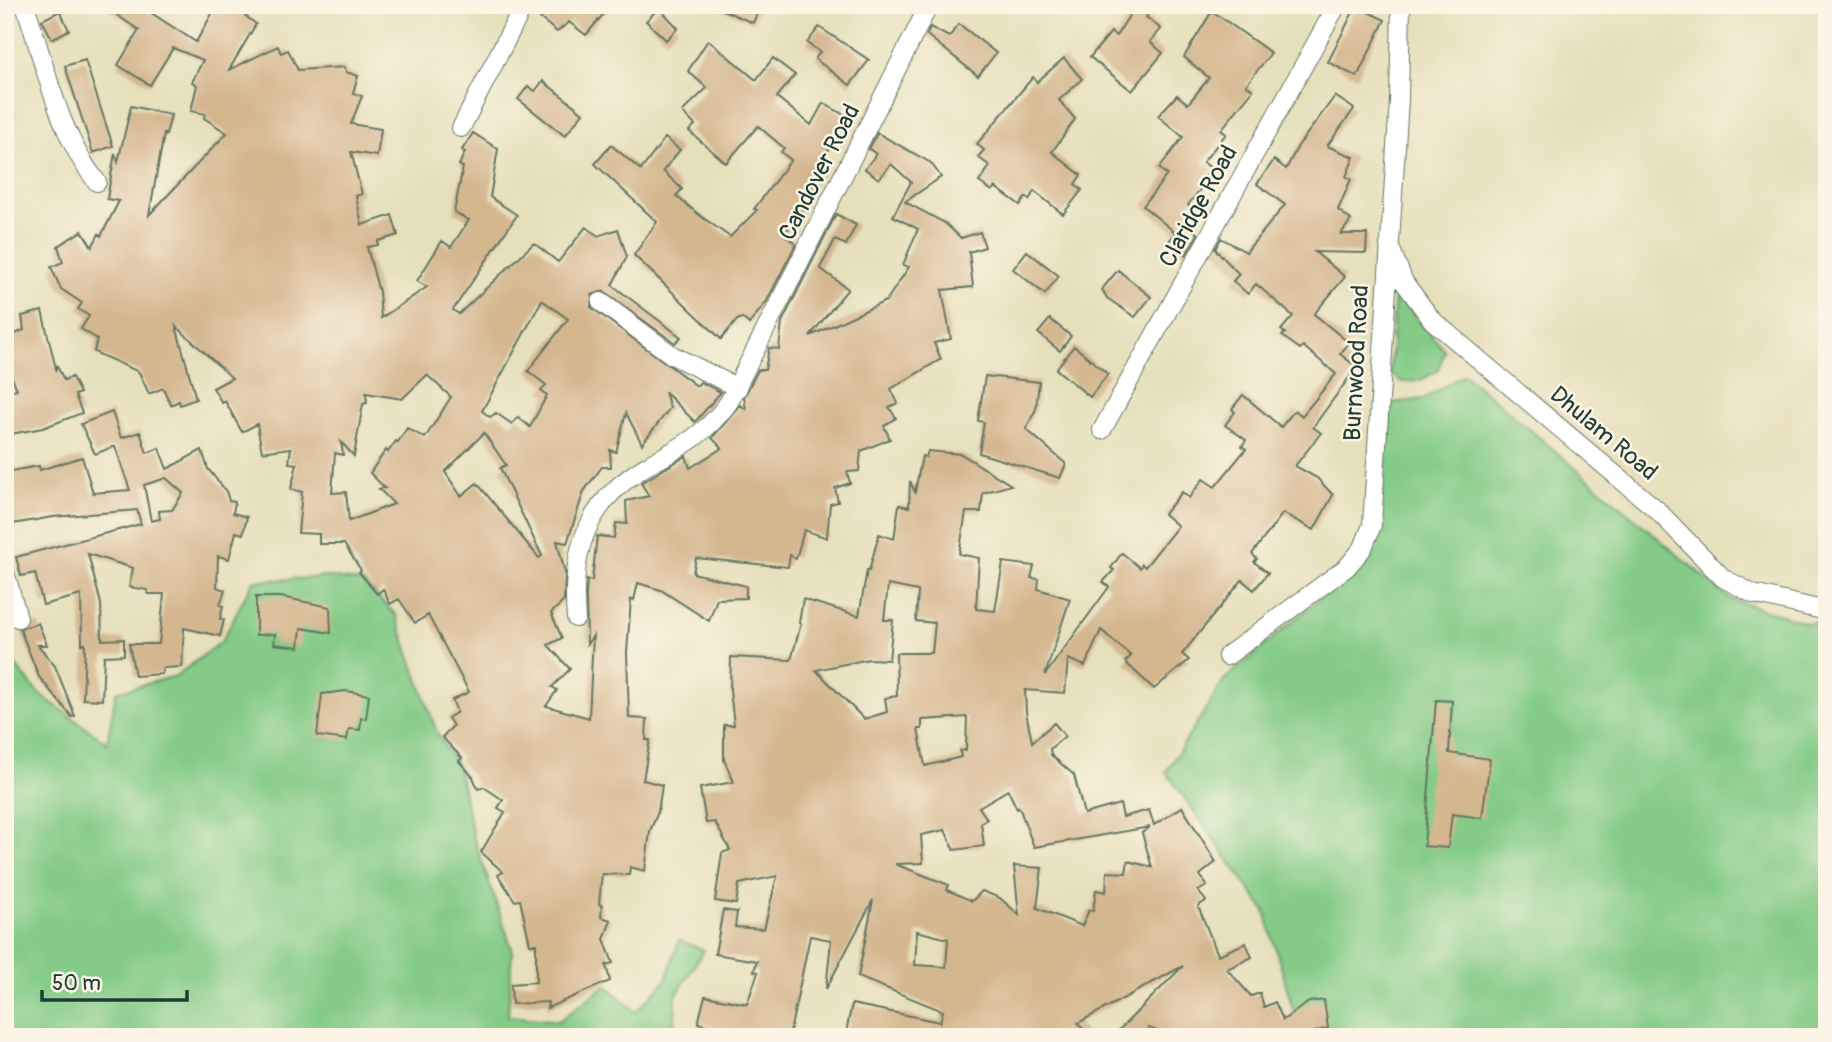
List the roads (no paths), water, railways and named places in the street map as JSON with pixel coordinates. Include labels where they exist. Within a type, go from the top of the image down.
[{"type":"street","points":[[25,5],[67,129],[86,169],[97,182]]},
{"type":"street","points":[[461,128],[524,5]]},
{"type":"street","name":"Candover Road","points":[[576,618],[579,547],[592,516],[615,489],[632,476],[707,429],[738,388],[929,5]]},
{"type":"street","name":"Claridge Road","points":[[1102,430],[1337,5]]},
{"type":"street","name":"Burnwood Road","points":[[1227,656],[1347,567],[1358,556],[1369,538],[1374,502],[1388,242],[1399,100],[1401,5]]},
{"type":"street","name":"Dhulam Road","points":[[1388,242],[1404,282],[1432,320],[1657,510],[1723,578],[1753,594],[1827,611]]},
{"type":"street","points":[[601,302],[672,355],[738,388]]},
{"type":"street","points":[[5,572],[18,618]]}]
